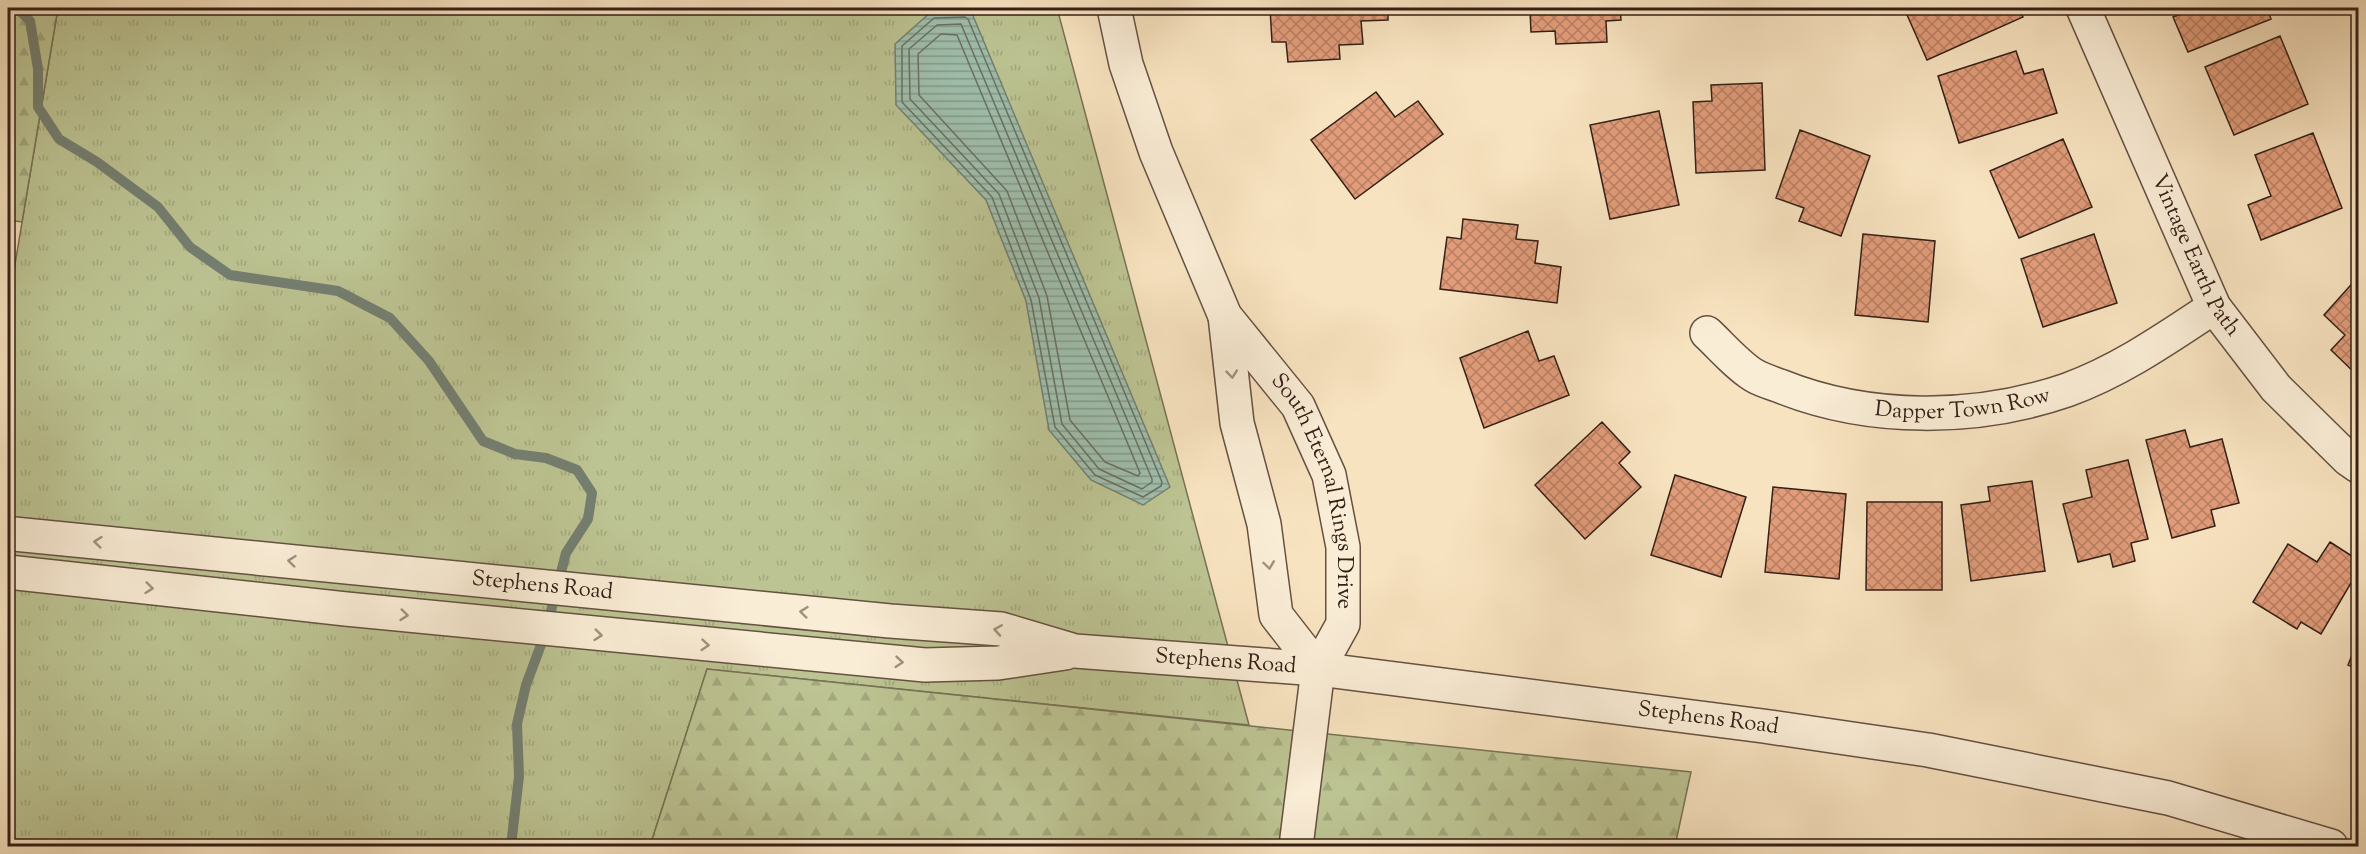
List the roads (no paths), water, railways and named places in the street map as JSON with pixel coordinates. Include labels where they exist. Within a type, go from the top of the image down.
[{"type":"street","name":"South Eternal Rings Drive","points":[[1114,8],[1126,64],[1156,152],[1225,316],[1298,406],[1329,475],[1343,547],[1343,624],[1318,669],[1276,615],[1264,524],[1237,423],[1225,316]]},
{"type":"street","name":"Vintage Earth Path","points":[[2083,8],[2214,307],[2276,388],[2348,459],[2358,466]]},
{"type":"street","name":"Dapper Town Row","points":[[1707,333],[1753,376],[1804,396],[1863,409],[1927,413],[1998,408],[2067,390],[2137,358],[2214,307]]},
{"type":"street","name":"Stephens Road","points":[[8,535],[890,621],[1001,629],[1075,651],[1318,669],[1763,726],[1928,750],[2168,798],[2285,839],[2331,846]]},
{"type":"street","name":"Stephens Road","points":[[8,572],[346,609],[925,665],[998,663],[1075,651]]},
{"type":"street","points":[[1296,846],[1318,669]]},
{"type":"water","points":[[932,11],[971,11],[1170,487],[1143,505],[1091,480],[1049,430],[1026,301],[986,200],[896,105],[895,44]]},
{"type":"waterway","points":[[17,8],[30,21],[38,69],[38,107],[59,139],[97,162],[158,207],[190,247],[230,275],[338,291],[390,318],[429,361],[483,441],[515,454],[546,458],[577,470],[592,493],[588,519],[566,553],[545,634],[526,685],[517,724],[519,776],[511,846]]}]
